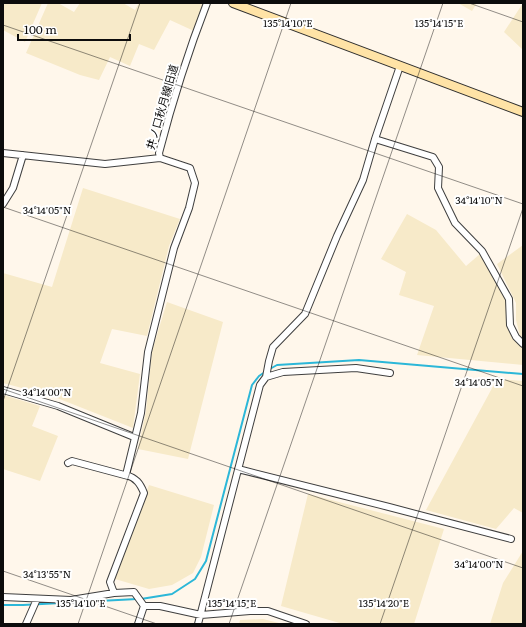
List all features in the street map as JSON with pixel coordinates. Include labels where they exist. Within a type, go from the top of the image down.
[{"type":"street","name":"井ノ口秋月線旧道","points":[[3,153],[105,164],[160,158],[160,149],[194,36],[207,3]]},
{"type":"street","points":[[233,3],[523,112]]},
{"type":"street","points":[[198,624],[260,385],[266,377],[268,361],[273,348],[305,314],[337,236],[363,180],[375,139],[400,66]]},
{"type":"street","points":[[375,139],[433,157],[439,167],[438,188],[455,223],[482,251],[509,299],[510,325],[516,337],[523,344]]},
{"type":"street","points":[[3,204],[13,188],[23,155]]},
{"type":"street","points":[[128,476],[126,475],[141,413],[148,352],[174,248],[190,208],[195,183],[190,168],[160,158]]},
{"type":"street","points":[[266,377],[283,372],[356,368],[390,373]]},
{"type":"street","points":[[3,390],[58,406],[134,437]]},
{"type":"street","points":[[68,464],[72,462],[134,478],[141,485],[144,493],[110,582],[114,593]]},
{"type":"street","points":[[238,469],[511,539]]},
{"type":"street","points":[[3,597],[71,600],[114,593],[134,592],[143,605],[138,624]]},
{"type":"street","points":[[26,624],[37,599]]},
{"type":"street","points":[[143,605],[160,606],[201,615],[268,611],[306,624]]},
{"type":"shaded area","points":[[3,3],[42,3],[25,42],[3,30]]},
{"type":"shaded area","points":[[48,3],[58,3],[74,12],[80,3],[123,3],[135,10],[139,3],[205,3],[194,31],[170,20],[154,50],[139,44],[130,66],[110,57],[99,80],[80,75],[26,53]]},
{"type":"shaded area","points":[[458,3],[477,3],[472,11]]},
{"type":"shaded area","points":[[523,3],[523,50],[504,32]]},
{"type":"shaded area","points":[[83,188],[180,219],[169,246],[147,336],[112,329],[100,363],[140,374],[133,428],[52,396],[3,383],[3,273],[52,287]]},
{"type":"shaded area","points":[[407,214],[436,230],[466,266],[480,254],[507,301],[507,320],[512,338],[523,349],[523,365],[417,355],[434,306],[399,295],[406,272],[381,259]]},
{"type":"shaded area","points":[[523,245],[523,338],[520,336],[516,320],[516,303],[497,264]]},
{"type":"shaded area","points":[[167,302],[223,322],[188,459],[138,449],[146,411],[152,351]]},
{"type":"shaded area","points":[[497,379],[523,381],[523,513],[514,508],[496,529],[426,510]]},
{"type":"shaded area","points":[[3,395],[40,406],[32,426],[58,436],[40,481],[3,469]]},
{"type":"shaded area","points":[[149,485],[214,505],[201,557],[193,573],[172,585],[149,589],[115,579]]},
{"type":"shaded area","points":[[308,494],[444,529],[414,624],[343,624],[281,606]]},
{"type":"shaded area","points":[[523,551],[523,624],[490,624],[503,583]]},
{"type":"shaded area","points":[[263,619],[283,624],[239,624],[240,620]]},
{"type":"waterway","points":[[268,370],[277,365],[359,360],[523,374]]},
{"type":"waterway","points":[[141,599],[172,594],[195,579],[206,561],[252,385],[259,376],[265,372]]},
{"type":"waterway","points":[[3,605],[137,599]]}]
